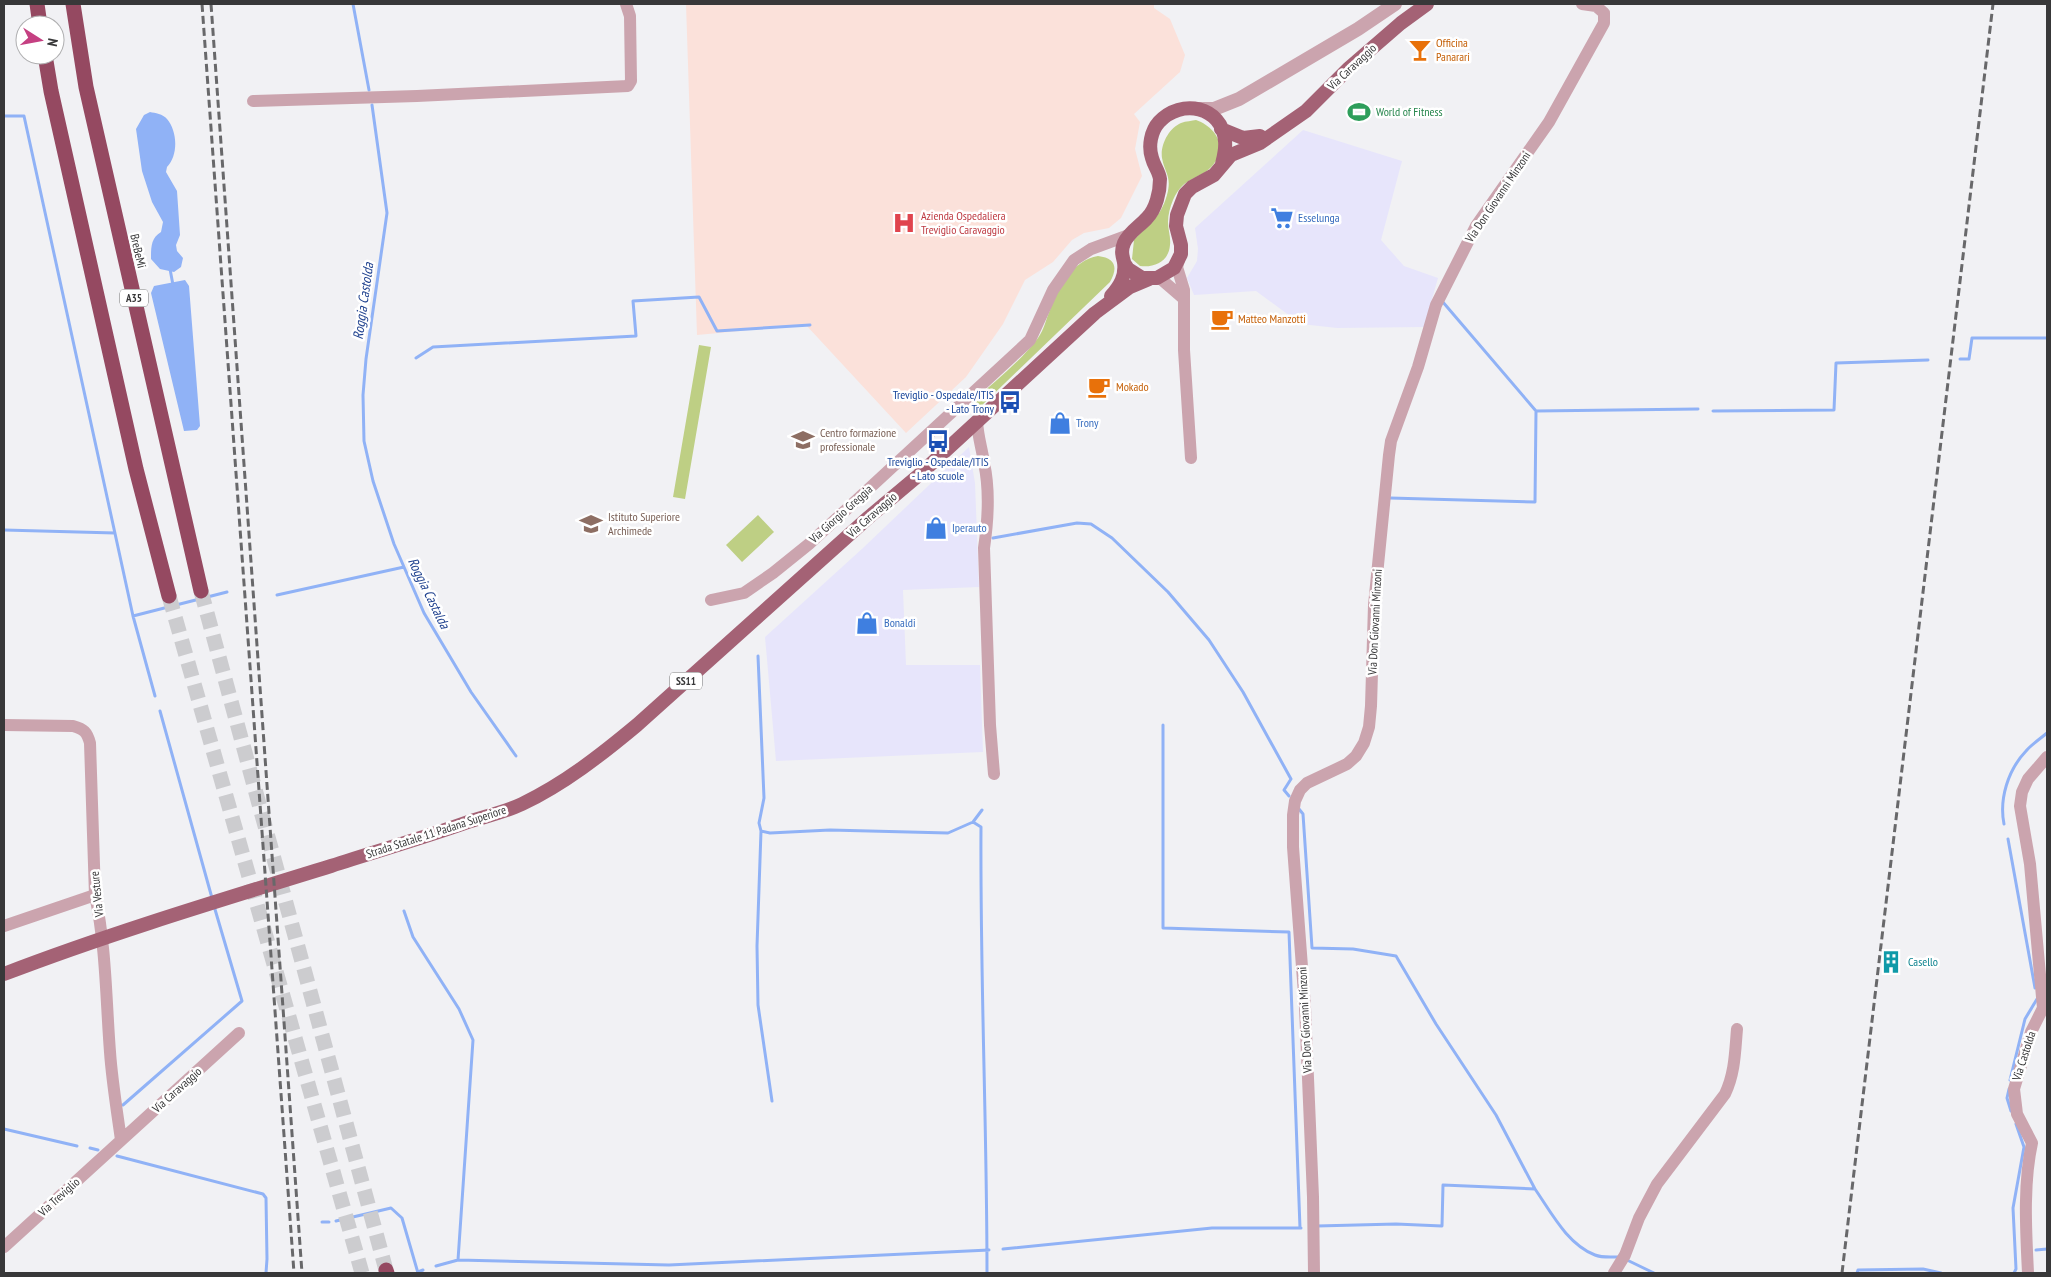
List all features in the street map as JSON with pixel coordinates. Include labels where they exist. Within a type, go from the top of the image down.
[{"type":"highway","name":"BreBeMi","points":[[73,4],[86,87],[201,591]]},
{"type":"highway","points":[[46,65],[50,91],[129,440],[169,596]]},
{"type":"main road","name":"Via Caravaggio","points":[[1095,313],[1130,287],[1174,268],[1179,260],[1181,245],[1176,226],[1177,214],[1185,194],[1192,187],[1214,176],[1222,164],[1236,152],[1260,142],[1279,131],[1306,111],[1349,68],[1400,23],[1427,4]]},
{"type":"main road","name":"Via Caravaggio","points":[[805,574],[977,422],[1095,313],[1120,286],[1123,278],[1123,244],[1129,235],[1149,217],[1158,197],[1159,175],[1150,151],[1154,130],[1166,116],[1176,110],[1199,109],[1210,115],[1220,128],[1243,138],[1255,138],[1279,131]]},
{"type":"main road","points":[[1220,128],[1225,141],[1222,164]]},
{"type":"main road","points":[[1123,260],[1134,274],[1153,278]]},
{"type":"main road","name":"Strada Statale 11 Padana Superiore","points":[[4,974],[54,954],[515,807],[562,781],[602,755],[805,574]]},
{"type":"street","points":[[253,101],[427,96],[628,86],[631,80],[630,16],[626,4]]},
{"type":"street","name":"Via Caravaggio","points":[[1199,109],[1214,109],[1239,99],[1315,55],[1395,4]]},
{"type":"street","name":"Via Don Giovanni Minzoni","points":[[1314,1273],[1313,1197],[1305,1007],[1293,847],[1295,801],[1300,790],[1307,783],[1347,764],[1356,756],[1364,743],[1369,727],[1371,706],[1374,605],[1391,441],[1418,367],[1442,289],[1476,226],[1549,122],[1604,23],[1604,14],[1600,9],[1582,4]]},
{"type":"street","name":"Via Caravaggio","points":[[1220,128],[1223,116],[1239,99]]},
{"type":"street","name":"Via Giorgio Greggia","points":[[711,600],[744,593],[790,559],[997,373],[1030,340],[1052,290],[1067,268],[1080,254],[1129,235]]},
{"type":"street","points":[[1091,249],[1113,252],[1123,260]]},
{"type":"street","name":"Via Caravaggio","points":[[1179,260],[1177,266],[1184,290],[1184,350],[1191,458]]},
{"type":"street","points":[[1153,278],[1162,280],[1184,299]]},
{"type":"street","points":[[977,422],[978,441],[985,464],[987,494],[987,528],[984,548],[990,725],[994,774]]},
{"type":"street","points":[[964,433],[978,441]]},
{"type":"street","name":"Via Vesture","points":[[4,725],[73,726],[87,733],[90,743],[95,895],[104,963],[118,1143]]},
{"type":"street","name":"Via Castolda","points":[[2028,1273],[2027,1204],[2029,1157],[2032,1143],[2016,1114],[2014,1088],[2031,1032],[2043,1008],[2030,864],[2020,806],[2022,792],[2028,779],[2047,757]]},
{"type":"street","points":[[4,926],[95,895]]},
{"type":"street","points":[[1614,1273],[1625,1255],[1639,1218],[1657,1184],[1725,1094],[1732,1081],[1737,1029]]},
{"type":"street","name":"Via Caravaggio","points":[[118,1143],[239,1034]]},
{"type":"street","name":"Via Treviglio","points":[[4,1247],[118,1143]]},
{"type":"shaded area","name":"Azienda Ospedaliera Treviglio Caravaggio","points":[[686,4],[1154,4],[1154,8],[1170,19],[1185,55],[1180,72],[1134,114],[1140,122],[1135,149],[1142,176],[1121,218],[1109,228],[1084,233],[1072,240],[1053,262],[1025,280],[1003,324],[966,377],[906,433],[806,325],[697,335]]},
{"type":"shaded area","points":[[1303,130],[1402,161],[1381,240],[1404,266],[1438,278],[1424,327],[1337,328],[1301,324],[1256,291],[1194,295],[1187,278],[1197,261],[1198,249],[1195,228]]},
{"type":"shaded area","points":[[969,447],[975,483],[979,587],[903,590],[906,665],[980,665],[983,752],[776,761],[765,637],[863,548]]},
{"type":"green space","points":[[1196,120],[1209,127],[1218,138],[1219,151],[1217,158],[1208,170],[1187,182],[1177,192],[1168,217],[1170,242],[1167,255],[1156,264],[1140,266],[1132,259],[1134,240],[1154,220],[1161,210],[1167,195],[1168,179],[1162,158],[1162,148],[1169,133],[1177,125]]},
{"type":"green space","points":[[1098,256],[1109,259],[1114,264],[1113,277],[1110,282],[978,409],[972,402],[1015,364],[1038,338],[1057,292],[1068,276],[1081,263]]},
{"type":"green space","points":[[699,345],[711,347],[685,499],[673,497]]},
{"type":"green space","points":[[758,515],[774,532],[742,562],[726,545]]},
{"type":"water","points":[[150,112],[165,117],[171,124],[175,137],[175,150],[166,172],[177,191],[180,235],[176,245],[177,251],[183,258],[181,267],[174,272],[160,269],[151,259],[152,243],[161,232],[163,222],[152,202],[142,171],[136,129],[144,115]]},
{"type":"water","points":[[185,280],[189,286],[200,426],[197,430],[184,431],[151,293],[154,286]]},
{"type":"waterway","name":"Roggia Castolda","points":[[353,4],[369,90]]},
{"type":"waterway","name":"Roggia Castolda","points":[[372,105],[387,213],[366,359],[363,395],[364,441],[373,481],[394,544],[424,613],[471,692],[516,756]]},
{"type":"waterway","points":[[4,116],[24,116],[133,616],[155,696]]},
{"type":"waterway","points":[[170,269],[173,285]]},
{"type":"waterway","points":[[416,358],[433,347],[636,336],[633,301],[699,297],[717,331],[810,325]]},
{"type":"waterway","points":[[1442,301],[1536,411],[1698,409]]},
{"type":"waterway","points":[[1960,359],[1969,359],[1972,338],[2047,338]]},
{"type":"waterway","points":[[1713,411],[1834,410],[1836,363],[1928,360]]},
{"type":"waterway","points":[[1390,498],[1535,502],[1536,411]]},
{"type":"waterway","points":[[993,538],[1077,523],[1091,524],[1112,538],[1168,592],[1209,640],[1243,692],[1291,779],[1284,790],[1289,796]]},
{"type":"waterway","points":[[4,530],[115,533]]},
{"type":"waterway","name":"Roggia Castalda","points":[[277,595],[404,567]]},
{"type":"waterway","points":[[133,616],[227,592]]},
{"type":"waterway","points":[[758,656],[764,798],[759,823],[761,831],[770,833],[830,830],[948,833],[973,822],[982,810]]},
{"type":"waterway","points":[[160,711],[212,898]]},
{"type":"waterway","points":[[1163,725],[1163,928],[1289,932],[1300,1228]]},
{"type":"waterway","points":[[2004,824],[2004,795],[2014,767],[2026,751],[2047,733]]},
{"type":"waterway","points":[[1299,809],[1303,814],[1312,948],[1353,949],[1396,956],[1436,1024],[1496,1115],[1535,1189]]},
{"type":"waterway","points":[[973,822],[981,827],[987,1273]]},
{"type":"waterway","points":[[761,831],[757,946],[758,1005],[772,1101]]},
{"type":"waterway","points":[[2008,839],[2035,988]]},
{"type":"waterway","points":[[123,1105],[242,1001],[214,906]]},
{"type":"waterway","points":[[404,911],[413,937],[459,1009],[473,1040],[458,1260]]},
{"type":"waterway","points":[[2010,1080],[2025,1019],[2037,999]]},
{"type":"waterway","points":[[2009,1089],[2007,1098],[2011,1111]]},
{"type":"waterway","points":[[2014,1273],[2016,1269],[2013,1208],[2024,1147],[2016,1124]]},
{"type":"waterway","points":[[4,1129],[77,1146]]},
{"type":"waterway","points":[[90,1148],[98,1150]]},
{"type":"waterway","points":[[117,1156],[263,1194],[266,1198],[266,1273]]},
{"type":"waterway","points":[[1317,1226],[1396,1224],[1442,1226],[1443,1185],[1535,1189],[1560,1226],[1576,1243],[1598,1256],[1618,1257]]},
{"type":"waterway","points":[[336,1221],[391,1208],[402,1218],[418,1273]]},
{"type":"waterway","points":[[322,1222],[329,1222]]},
{"type":"waterway","points":[[1003,1249],[1212,1228],[1301,1228]]},
{"type":"waterway","points":[[2036,1250],[2047,1249]]},
{"type":"waterway","points":[[436,1266],[458,1260],[669,1265],[989,1250]]},
{"type":"waterway","points":[[1627,1260],[1654,1273]]},
{"type":"waterway","points":[[1857,1273],[1858,1270],[1923,1269],[1941,1273]]},
{"type":"waterway","points":[[418,1272],[423,1270]]},
{"type":"tunnel","points":[[201,591],[386,1270]]},
{"type":"tunnel","points":[[169,596],[362,1273]]},
{"type":"railway","points":[[202,4],[294,1273]]},
{"type":"railway","points":[[211,4],[302,1273]]},
{"type":"railway","points":[[1842,1273],[1993,4]]},
{"type":"place","name":"Officina Panarari","points":[[1420,50]]},
{"type":"place","name":"World of Fitness","points":[[1359,112]]},
{"type":"place","name":"Esselunga","points":[[1282,218]]},
{"type":"place","name":"Azienda Ospedaliera Treviglio Caravaggio","points":[[904,223]]},
{"type":"place","name":"Matteo Manzotti","points":[[1222,319]]},
{"type":"place","name":"Mokado","points":[[1099,387]]},
{"type":"place","name":"Treviglio - Ospedale/ITIS - Lato Trony","points":[[1010,402]]},
{"type":"place","name":"Trony","points":[[1060,423]]},
{"type":"place","name":"Centro formazione professionale","points":[[803,440]]},
{"type":"place","name":"Treviglio - Ospedale/ITIS - Lato scuole","points":[[938,441]]},
{"type":"place","name":"Istituto Superiore Archimede","points":[[591,524]]},
{"type":"place","name":"Iperauto","points":[[936,528]]},
{"type":"place","name":"Bonaldi","points":[[867,623]]},
{"type":"place","name":"Casello","points":[[1891,962]]}]
